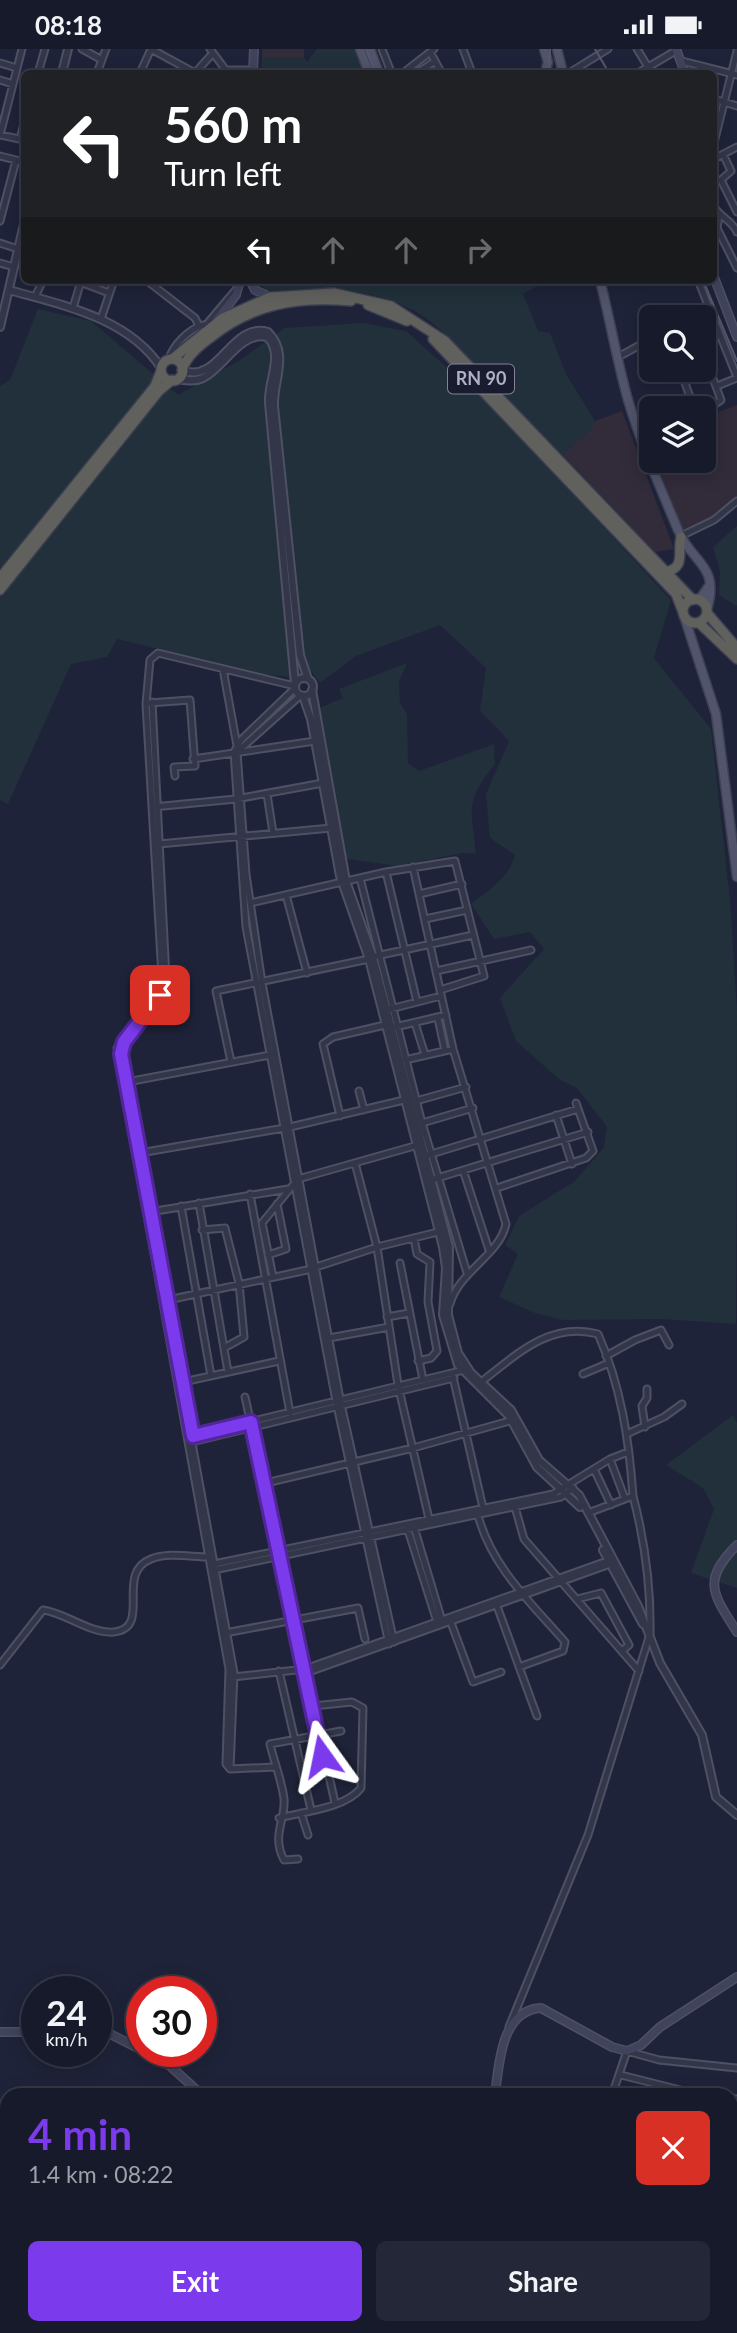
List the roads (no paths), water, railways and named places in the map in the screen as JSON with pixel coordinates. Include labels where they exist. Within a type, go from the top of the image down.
[{"type":"highway","name":"RN 90","points":[[170,359],[207,326],[270,297],[309,292],[354,296],[391,306],[426,327],[465,362],[664,572],[696,600]]},
{"type":"highway","name":"RN 90","points":[[182,370],[189,357],[227,324],[260,309],[313,299],[355,301],[405,320],[436,342],[622,536],[676,594],[684,614]]},
{"type":"highway","points":[[0,578],[155,386],[161,370],[170,359],[179,362],[182,370],[108,455],[0,590]]},
{"type":"highway","points":[[161,370],[164,377],[174,380]]},
{"type":"highway","points":[[664,572],[678,565],[681,537]]},
{"type":"highway","points":[[737,648],[696,600],[685,605],[684,614],[689,622],[698,623],[737,659]]},
{"type":"highway","points":[[698,623],[707,611]]},
{"type":"main road","points":[[253,70],[254,49]]},
{"type":"main road","points":[[360,49],[368,70]]},
{"type":"main road","points":[[370,49],[378,70]]},
{"type":"main road","points":[[559,49],[564,70]]},
{"type":"main road","points":[[676,50],[684,70]]},
{"type":"main road","points":[[545,70],[547,51]]},
{"type":"main road","points":[[207,326],[233,300],[240,284]]},
{"type":"main road","points":[[252,284],[255,291],[270,297]]},
{"type":"main road","points":[[601,284],[639,433],[681,537],[705,565],[711,580],[707,611]]},
{"type":"main road","points":[[717,284],[737,337]]},
{"type":"main road","points":[[696,600],[711,580]]},
{"type":"main road","points":[[684,614],[691,644],[702,668],[716,714],[737,877]]},
{"type":"main road","points":[[691,644],[692,632],[698,623]]},
{"type":"main road","points":[[737,1545],[721,1560],[713,1581],[714,1593],[737,1632]]},
{"type":"main road","points":[[496,2088],[507,2032],[520,2014],[541,2008],[612,2047],[627,2051],[641,2045],[660,2027],[737,1977]]},
{"type":"main road","points":[[0,2032],[21,2032]]},
{"type":"main road","points":[[171,2067],[194,2088]]},
{"type":"street","points":[[21,140],[0,135],[22,49]]},
{"type":"street","points":[[39,70],[45,49]]},
{"type":"street","points":[[63,70],[68,49]]},
{"type":"street","points":[[83,49],[102,60]]},
{"type":"street","points":[[98,70],[106,49]]},
{"type":"street","points":[[141,70],[151,49],[190,70]]},
{"type":"street","points":[[382,49],[390,70]]},
{"type":"street","points":[[463,49],[471,70]]},
{"type":"street","points":[[570,70],[608,49]]},
{"type":"street","points":[[637,49],[648,67]]},
{"type":"street","points":[[406,70],[432,50],[440,70]]},
{"type":"street","points":[[643,70],[676,50]]},
{"type":"street","points":[[197,70],[211,51],[225,70]]},
{"type":"street","points":[[717,127],[722,101],[734,74],[737,51]]},
{"type":"street","points":[[422,70],[435,61]]},
{"type":"street","points":[[682,61],[734,74]]},
{"type":"street","points":[[0,63],[17,68]]},
{"type":"street","points":[[15,77],[21,78]]},
{"type":"street","points":[[0,80],[13,84]]},
{"type":"street","points":[[717,100],[737,106]]},
{"type":"street","points":[[717,158],[737,147]]},
{"type":"street","points":[[717,182],[731,171],[723,155]]},
{"type":"street","points":[[0,156],[21,161]]},
{"type":"street","points":[[0,221],[16,160]]},
{"type":"street","points":[[721,180],[737,212]]},
{"type":"street","points":[[717,212],[717,228],[737,268]]},
{"type":"street","points":[[719,216],[732,222],[737,232]]},
{"type":"street","points":[[0,327],[21,237]]},
{"type":"street","points":[[0,243],[18,249]]},
{"type":"street","points":[[0,265],[13,269]]},
{"type":"street","points":[[35,297],[41,284]]},
{"type":"street","points":[[73,308],[80,284]]},
{"type":"street","points":[[88,284],[109,293]]},
{"type":"street","points":[[102,319],[112,284]]},
{"type":"street","points":[[151,284],[207,326]]},
{"type":"street","points":[[700,284],[737,378],[717,386]]},
{"type":"street","points":[[0,287],[102,319],[149,353],[161,370]]},
{"type":"street","points":[[182,370],[193,374],[202,373],[236,343],[255,332],[268,332],[278,346],[281,363],[274,388],[274,406],[300,655],[312,690],[344,882]]},
{"type":"street","points":[[174,380],[206,377],[241,345],[255,337],[267,337],[273,345],[275,361],[269,403],[295,686],[302,695],[315,741],[344,882],[374,957],[389,1009],[389,1027],[451,1269],[449,1310],[455,1346],[464,1370],[481,1382],[514,1420],[539,1460],[569,1488],[588,1513],[650,1635],[660,1663],[702,1735],[716,1797],[737,1815]]},
{"type":"street","points":[[618,357],[639,346]]},
{"type":"street","points":[[149,353],[170,359]]},
{"type":"street","points":[[715,382],[721,402],[716,405]]},
{"type":"street","points":[[681,537],[714,520],[737,501]]},
{"type":"street","points":[[181,1380],[117,1053],[120,1040],[156,992],[162,977],[147,667],[158,653],[295,686]]},
{"type":"street","points":[[223,669],[236,751],[246,927],[329,1338],[339,1403]]},
{"type":"street","points":[[236,751],[300,678],[308,679]]},
{"type":"street","points":[[236,751],[302,695],[312,690]]},
{"type":"street","points":[[149,703],[190,700],[195,766],[174,767],[175,776]]},
{"type":"street","points":[[193,758],[315,741]]},
{"type":"street","points":[[154,807],[238,799],[323,783]]},
{"type":"street","points":[[267,794],[273,833]]},
{"type":"street","points":[[154,807],[159,844],[166,978],[160,995],[122,1046],[232,1677],[226,1764],[230,1769],[275,1767]]},
{"type":"street","points":[[159,844],[331,828]]},
{"type":"street","points":[[241,835],[270,1055],[287,1127]]},
{"type":"street","points":[[250,903],[386,872],[455,861],[463,884],[483,978],[417,1002],[389,1009]]},
{"type":"street","points":[[412,867],[453,1049],[506,1224],[504,1233],[467,1273],[453,1293],[449,1310]]},
{"type":"street","points":[[386,872],[417,1002]]},
{"type":"street","points":[[360,878],[404,1100],[419,1145],[428,1155]]},
{"type":"street","points":[[419,894],[463,884]]},
{"type":"street","points":[[286,895],[307,973]]},
{"type":"street","points":[[425,919],[467,910]]},
{"type":"street","points":[[231,1062],[216,991],[259,984],[474,935]]},
{"type":"street","points":[[436,971],[531,950]]},
{"type":"street","points":[[340,1116],[323,1044],[333,1037],[446,1015]]},
{"type":"street","points":[[438,1018],[444,1051]]},
{"type":"street","points":[[415,1023],[425,1055]]},
{"type":"street","points":[[389,1027],[405,1060],[434,1179],[446,1268],[445,1326],[464,1370],[514,1420],[532,1459],[560,1489]]},
{"type":"street","points":[[405,1060],[453,1049]]},
{"type":"street","points":[[127,1082],[270,1055]]},
{"type":"street","points":[[416,1101],[466,1087]]},
{"type":"street","points":[[359,1091],[364,1110]]},
{"type":"street","points":[[140,1153],[287,1127],[404,1100]]},
{"type":"street","points":[[428,1155],[577,1106],[593,1151],[586,1159],[497,1188]]},
{"type":"street","points":[[422,1123],[472,1108]]},
{"type":"street","points":[[556,1115],[566,1138],[572,1164]]},
{"type":"street","points":[[434,1179],[588,1132]]},
{"type":"street","points":[[273,1277],[262,1223],[296,1181],[419,1145]]},
{"type":"street","points":[[355,1163],[377,1247],[399,1388],[429,1519]]},
{"type":"street","points":[[463,1170],[489,1250]]},
{"type":"street","points":[[434,1179],[467,1273]]},
{"type":"street","points":[[149,1212],[288,1189]]},
{"type":"street","points":[[250,1194],[290,1413]]},
{"type":"street","points":[[199,1203],[228,1372]]},
{"type":"street","points":[[268,1255],[286,1249],[277,1204]]},
{"type":"street","points":[[181,1206],[211,1376]]},
{"type":"street","points":[[202,1230],[225,1228],[239,1283],[244,1338],[223,1347]]},
{"type":"street","points":[[168,1300],[273,1277],[442,1231]]},
{"type":"street","points":[[414,1238],[417,1254],[430,1262],[429,1315],[437,1351],[431,1358],[418,1361]]},
{"type":"street","points":[[400,1263],[423,1380]]},
{"type":"street","points":[[314,1266],[339,1403],[391,1641]]},
{"type":"street","points":[[387,1317],[410,1313]]},
{"type":"street","points":[[329,1338],[389,1327]]},
{"type":"street","points":[[481,1382],[521,1350],[558,1332],[578,1329],[597,1333],[629,1433],[628,1451],[633,1496],[642,1532],[651,1601],[650,1635],[589,1835],[507,2032]]},
{"type":"street","points":[[583,1374],[635,1340],[661,1331],[669,1345]]},
{"type":"street","points":[[181,1380],[279,1361]]},
{"type":"street","points":[[191,1439],[453,1375],[464,1370]]},
{"type":"street","points":[[399,1388],[423,1380],[453,1375]]},
{"type":"street","points":[[453,1375],[489,1549],[565,1641],[564,1647],[553,1656],[519,1667]]},
{"type":"street","points":[[645,1427],[642,1406],[647,1398],[647,1389]]},
{"type":"street","points":[[245,1397],[296,1619],[317,1733],[335,1803]]},
{"type":"street","points":[[252,1424],[339,1403]]},
{"type":"street","points":[[629,1433],[645,1427],[682,1404]]},
{"type":"street","points":[[265,1483],[352,1464],[514,1420]]},
{"type":"street","points":[[191,1439],[209,1557],[213,1567]]},
{"type":"street","points":[[410,1526],[429,1519],[515,1507],[569,1488],[594,1469],[628,1451]]},
{"type":"street","points":[[610,1459],[625,1499]]},
{"type":"street","points":[[594,1469],[611,1505]]},
{"type":"street","points":[[213,1567],[481,1512],[569,1488]]},
{"type":"street","points":[[569,1488],[612,1562]]},
{"type":"street","points":[[588,1513],[633,1496]]},
{"type":"street","points":[[515,1507],[524,1539],[639,1671]]},
{"type":"street","points":[[410,1526],[440,1623]]},
{"type":"street","points":[[0,1665],[43,1610],[100,1630],[116,1632],[128,1626],[133,1616],[134,1576],[146,1562],[161,1556],[209,1557]]},
{"type":"street","points":[[232,1677],[279,1671],[305,1671],[612,1562]]},
{"type":"street","points":[[450,1619],[497,1606],[523,1593]]},
{"type":"street","points":[[577,1599],[601,1593],[629,1645],[622,1651]]},
{"type":"street","points":[[497,1606],[537,1716]]},
{"type":"street","points":[[224,1633],[358,1608],[365,1640]]},
{"type":"street","points":[[450,1619],[473,1682],[501,1672]]},
{"type":"street","points":[[279,1671],[311,1810]]},
{"type":"street","points":[[279,1818],[335,1803],[353,1796],[361,1788],[364,1711],[356,1702],[313,1706]]},
{"type":"street","points":[[298,1859],[286,1861],[282,1858],[279,1818],[285,1802],[270,1744],[317,1733],[341,1731]]},
{"type":"street","points":[[301,1813],[308,1835]]},
{"type":"street","points":[[615,2088],[627,2051],[659,2060],[737,2068]]},
{"type":"street","points":[[621,2075],[672,2088]]},
{"type":"tram line","points":[[366,49],[374,70]]},
{"type":"tram line","points":[[549,70],[550,49]]},
{"type":"tram line","points":[[595,49],[607,70]]},
{"type":"tram line","points":[[705,284],[737,361]]}]
